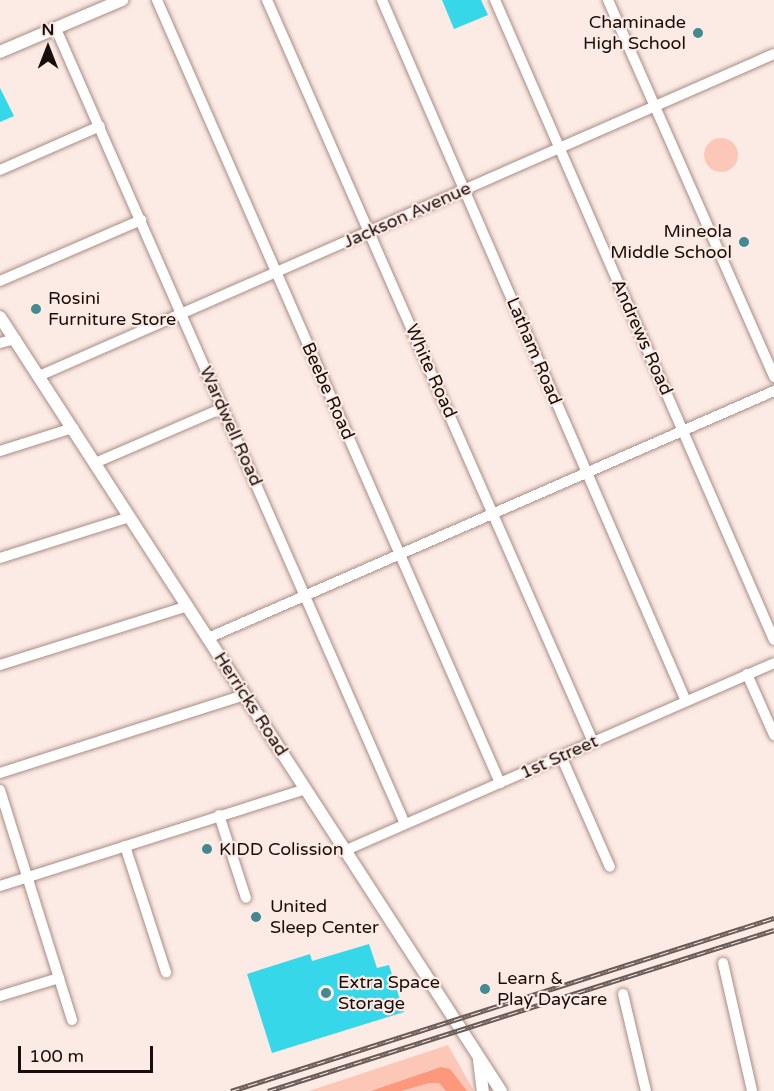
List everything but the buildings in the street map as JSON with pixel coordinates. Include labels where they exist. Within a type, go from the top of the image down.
[{"type":"main road","points":[[0,52],[114,2]]},
{"type":"main road","name":"Herricks Road","points":[[0,316],[501,1091]]},
{"type":"main road","points":[[479,1060],[483,1091]]},
{"type":"street","name":"Beebe Road","points":[[157,0],[500,783]]},
{"type":"street","name":"White Road","points":[[267,0],[593,741]]},
{"type":"street","name":"Latham Road","points":[[382,0],[686,701]]},
{"type":"street","name":"Andrews Road","points":[[495,0],[774,640]]},
{"type":"street","points":[[608,0],[774,377]]},
{"type":"street","name":"Wardwell Road","points":[[56,28],[405,824]]},
{"type":"street","name":"Jackson Avenue","points":[[39,376],[774,54]]},
{"type":"street","points":[[0,170],[100,126]]},
{"type":"street","points":[[0,281],[141,220]]},
{"type":"street","points":[[0,344],[15,339]]},
{"type":"street","points":[[208,638],[774,391]]},
{"type":"street","points":[[95,463],[223,408]]},
{"type":"street","points":[[0,451],[73,428]]},
{"type":"street","points":[[0,558],[130,517]]},
{"type":"street","points":[[0,665],[188,606]]},
{"type":"street","name":"1st Street","points":[[344,850],[774,663]]},
{"type":"street","points":[[747,675],[774,735]]},
{"type":"street","points":[[0,773],[245,695]]},
{"type":"street","points":[[561,756],[610,867]]},
{"type":"street","points":[[0,886],[306,789]]},
{"type":"street","points":[[0,790],[72,1020]]},
{"type":"street","points":[[219,815],[246,898]]},
{"type":"street","points":[[125,846],[166,972]]},
{"type":"street","points":[[723,963],[752,1091]]},
{"type":"street","points":[[0,996],[59,978]]},
{"type":"street","points":[[623,994],[646,1091]]},
{"type":"shaded area","points":[[721,138],[733,143],[738,155],[733,167],[721,172],[709,167],[704,155],[709,143]]},
{"type":"shaded area","points":[[448,1045],[474,1091],[309,1091]]},
{"type":"shaded area","points":[[441,1067],[450,1069],[467,1091],[446,1091],[439,1083],[429,1083],[401,1091],[371,1091]]},
{"type":"railway","points":[[231,1091],[774,918]]},
{"type":"railway","points":[[268,1091],[774,930]]},
{"type":"place","name":"Chaminade High School","points":[[698,33]]},
{"type":"place","name":"Mineola Middle School","points":[[744,242]]},
{"type":"place","name":"Rosini Furniture Store","points":[[36,309]]},
{"type":"place","name":"KIDD Colission","points":[[207,849]]},
{"type":"place","name":"United Sleep Center","points":[[256,917]]},
{"type":"place","name":"Learn & Play Daycare","points":[[485,989]]},
{"type":"place","name":"Extra Space Storage","points":[[326,993]]}]
